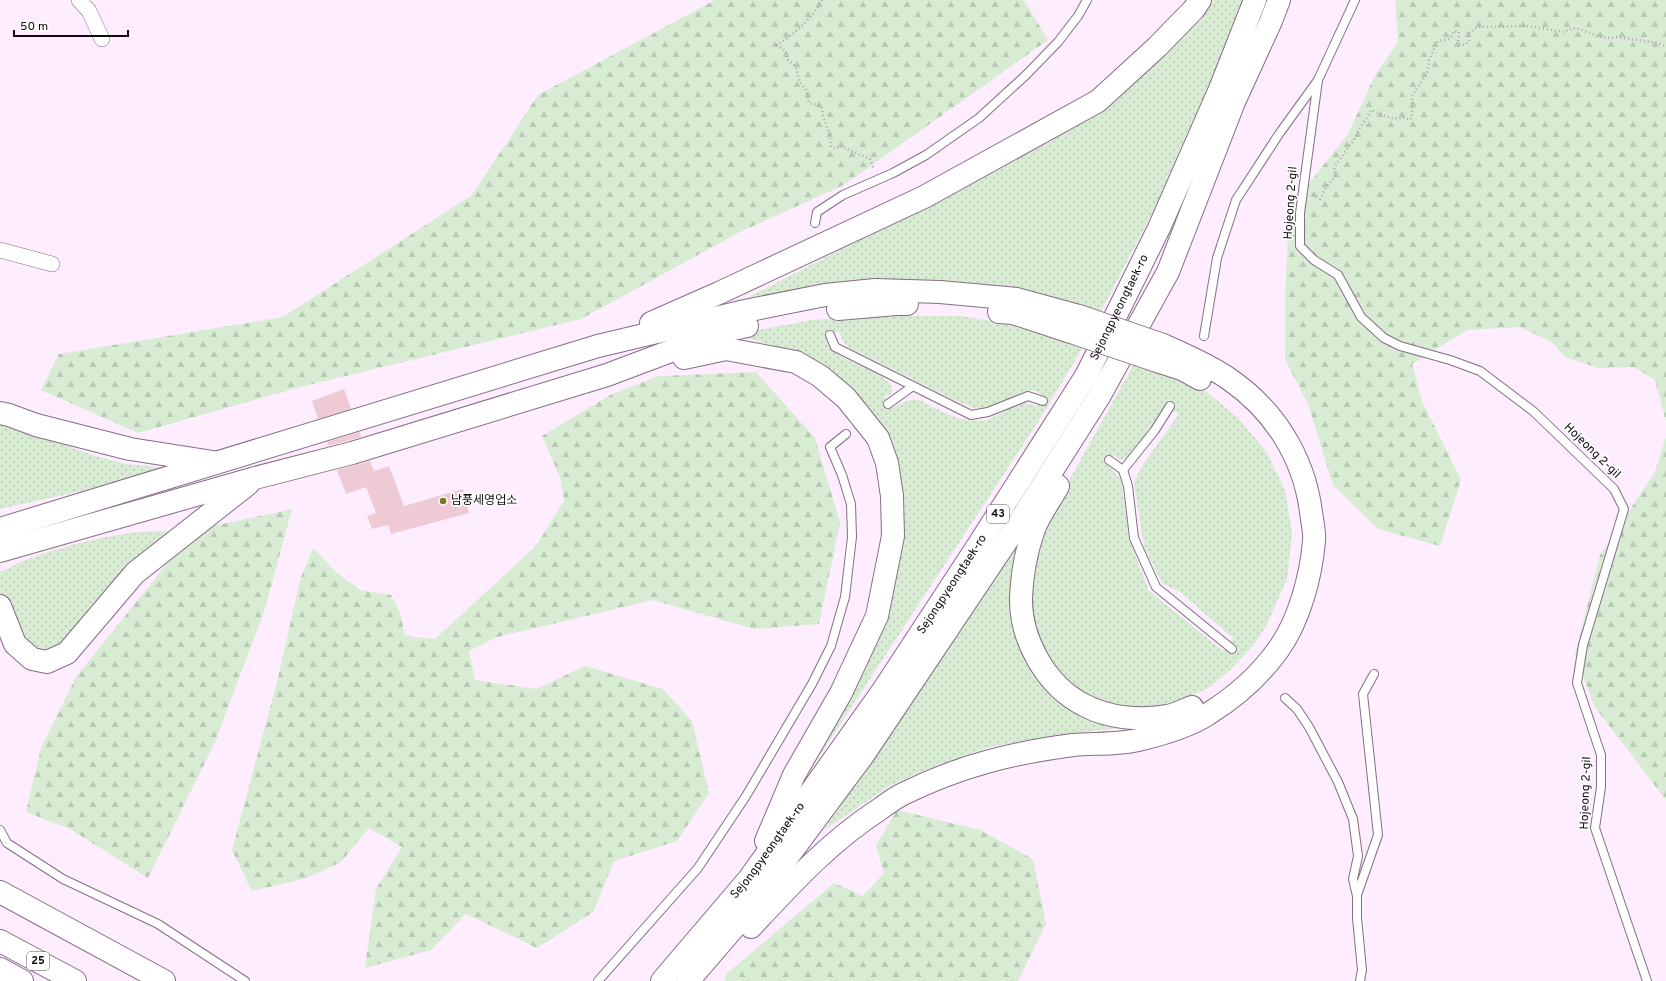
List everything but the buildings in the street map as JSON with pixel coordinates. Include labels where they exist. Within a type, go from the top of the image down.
[{"type":"highway","points":[[598,346],[719,294],[924,197],[1098,101],[1157,47],[1194,9],[1200,0]]},
{"type":"highway","name":"Sejongpyeongtaek-ro","points":[[662,981],[749,879],[882,692],[975,551],[1086,376],[1159,228],[1220,89],[1255,0]]},
{"type":"highway","name":"Sejongpyeongtaek-ro","points":[[688,981],[743,917],[864,754],[1020,521],[1100,395],[1168,272],[1234,102],[1279,0]]},
{"type":"highway","points":[[2,528],[598,346],[738,313],[818,297],[875,290],[940,292],[1017,299],[1075,324],[1158,352],[1199,361],[1229,379],[1254,398],[1276,423],[1289,442],[1299,463],[1310,500],[1314,539],[1309,573],[1297,617],[1279,650],[1248,684],[1207,715],[1171,731],[1135,741],[1074,745],[1006,756],[958,770],[902,794],[856,824],[808,866],[718,963],[698,981]]},
{"type":"highway","points":[[0,551],[256,478],[352,453],[607,375],[724,331],[818,311],[896,304],[957,307],[1013,313],[1075,324]]},
{"type":"highway","points":[[607,375],[726,349],[796,362],[820,376],[846,398],[878,438],[887,464],[892,496],[893,536],[876,616],[841,693],[794,775],[749,879]]},
{"type":"highway","points":[[1100,395],[1059,484],[1033,531],[1026,561],[1021,598],[1024,626],[1033,650],[1046,672],[1066,693],[1084,705],[1109,715],[1140,718],[1168,716],[1202,703],[1228,686],[1266,645],[1292,592],[1297,568],[1299,518],[1295,493],[1283,462],[1269,437],[1252,417],[1232,399],[1216,388],[1182,369],[1158,352]]},
{"type":"highway","points":[[0,413],[36,425],[130,449],[218,463]]},
{"type":"highway","points":[[0,606],[15,644],[32,659],[46,662],[67,653],[135,574],[256,478]]},
{"type":"highway","points":[[0,566],[53,536]]},
{"type":"highway","points":[[0,892],[164,981]]},
{"type":"highway","name":"25","points":[[0,941],[75,981]]},
{"type":"highway","name":"25","points":[[0,969],[22,981]]},
{"type":"street","points":[[78,0],[90,11],[102,39]]},
{"type":"street","points":[[0,250],[52,264]]},
{"type":"lane","points":[[815,223],[817,212],[843,195],[879,179],[926,155],[979,118],[1026,75],[1058,42],[1078,16],[1087,0]]},
{"type":"lane","points":[[1204,336],[1217,258],[1236,200],[1279,134],[1318,80],[1355,0]]},
{"type":"lane","name":"Hojeong 2-gil","points":[[1318,80],[1300,213],[1300,246],[1314,260],[1338,275],[1361,316],[1384,338],[1400,346],[1450,360],[1480,371],[1533,410],[1614,489],[1624,509],[1583,645],[1577,683],[1601,755],[1601,787],[1595,828],[1647,981]]},
{"type":"lane","points":[[830,335],[835,346],[971,415],[988,412],[1028,396],[1042,401]]},
{"type":"lane","points":[[888,404],[913,386]]},
{"type":"lane","points":[[1123,470],[1155,430],[1170,406]]},
{"type":"lane","points":[[598,981],[698,868],[746,796],[812,684],[831,646],[845,597],[852,537],[851,504],[842,476],[830,447],[846,434]]},
{"type":"lane","points":[[1109,460],[1123,470],[1128,486],[1134,538],[1156,587],[1232,649]]},
{"type":"lane","points":[[1357,896],[1378,835],[1363,694],[1374,674]]},
{"type":"lane","points":[[1285,698],[1297,709],[1309,727],[1338,782],[1353,820],[1358,856],[1353,879],[1357,896],[1357,918],[1362,970],[1360,981]]},
{"type":"lane","points":[[0,830],[7,842],[63,879],[158,924],[245,981]]},
{"type":"path","points":[[822,0],[818,9],[791,36],[777,45],[786,51],[787,59],[796,67],[799,81],[806,90],[809,102],[821,106],[830,133],[831,147],[836,149],[840,146],[844,147],[870,159],[879,179]]},
{"type":"path","points":[[1303,186],[1320,199],[1325,192],[1326,187],[1332,182],[1336,175],[1334,170],[1335,166],[1356,137],[1356,134],[1366,121],[1371,110],[1397,119],[1403,117],[1409,120],[1412,118],[1412,96],[1428,71],[1428,60],[1438,41],[1450,39],[1454,31],[1459,32],[1458,43],[1464,45],[1470,42],[1469,33],[1478,27],[1528,26],[1564,32],[1573,28],[1580,29],[1597,36],[1607,38],[1617,37],[1658,43],[1666,47]]},
{"type":"green space","points":[[715,0],[1024,0],[1048,40],[844,185],[740,232],[581,319],[300,387],[138,433],[41,390],[59,354],[283,317],[472,195],[538,95]]},
{"type":"green space","points":[[1214,0],[1246,0],[1207,100],[1166,187],[1101,311],[1083,306],[785,293],[745,299],[1048,143],[1101,110],[1161,58],[1202,19]]},
{"type":"green space","points":[[1395,0],[1666,0],[1666,422],[1655,380],[1634,367],[1598,368],[1565,357],[1552,342],[1520,327],[1467,330],[1412,364],[1422,401],[1461,480],[1440,546],[1378,529],[1333,485],[1308,404],[1285,359],[1285,297],[1288,232],[1295,201],[1348,134],[1374,77],[1398,42]]},
{"type":"green space","points":[[856,316],[961,316],[1004,323],[1053,335],[1083,347],[1038,422],[805,778],[872,643],[893,457],[787,351],[737,334],[812,320]],"holes":[[[840,332],[842,340],[848,347],[973,408],[988,408],[1029,390],[1036,391],[1044,396],[1037,407],[1022,403],[1015,405],[995,417],[978,421],[961,419],[918,400],[901,403],[892,408],[884,396],[890,395],[893,389],[887,381],[880,375],[836,353],[829,346],[825,334]]]},
{"type":"green space","points":[[1135,362],[1171,374],[1204,390],[1237,417],[1266,451],[1285,490],[1292,533],[1287,579],[1266,626],[1253,646],[1228,672],[1210,687],[1190,697],[1161,708],[1132,710],[1086,697],[1063,680],[1044,656],[1035,633],[1028,600],[1040,533]],"holes":[[[1167,408],[1179,414],[1144,463],[1134,482],[1144,547],[1162,583],[1180,592],[1234,639],[1223,651],[1149,591],[1129,538],[1121,480],[1107,464],[1112,454],[1120,460],[1127,458]]]},
{"type":"green space","points":[[756,372],[815,438],[840,522],[819,624],[754,629],[653,600],[497,637],[469,651],[475,680],[536,689],[585,666],[663,689],[692,721],[709,793],[677,841],[614,861],[593,912],[537,948],[466,914],[431,950],[365,968],[376,889],[402,847],[369,828],[341,862],[307,878],[252,891],[232,850],[278,678],[300,580],[313,548],[337,573],[360,590],[391,595],[400,613],[405,636],[435,639],[536,546],[564,501],[560,477],[542,436],[612,394],[659,376]]},
{"type":"green space","points":[[0,421],[95,456],[127,464],[164,468],[90,489],[0,509]]},
{"type":"green space","points":[[1666,437],[1666,800],[1594,706],[1575,654],[1600,555],[1655,472]]},
{"type":"green space","points":[[292,509],[265,609],[215,742],[148,878],[70,829],[26,812],[41,748],[76,677],[194,530]]},
{"type":"green space","points":[[178,531],[53,651],[39,652],[24,642],[0,592],[0,572],[16,564],[67,546],[138,532]]},
{"type":"green space","points":[[1017,545],[1018,564],[1011,609],[1021,650],[1035,676],[1049,693],[1085,717],[1134,727],[1101,730],[989,747],[925,770],[891,785],[824,830]]},
{"type":"green space","points":[[897,810],[980,830],[1033,859],[1046,924],[1018,981],[725,981],[726,974],[834,883],[863,896],[884,873],[876,846]]},
{"type":"place","name":"남풍세영업소","points":[[443,501]]}]
